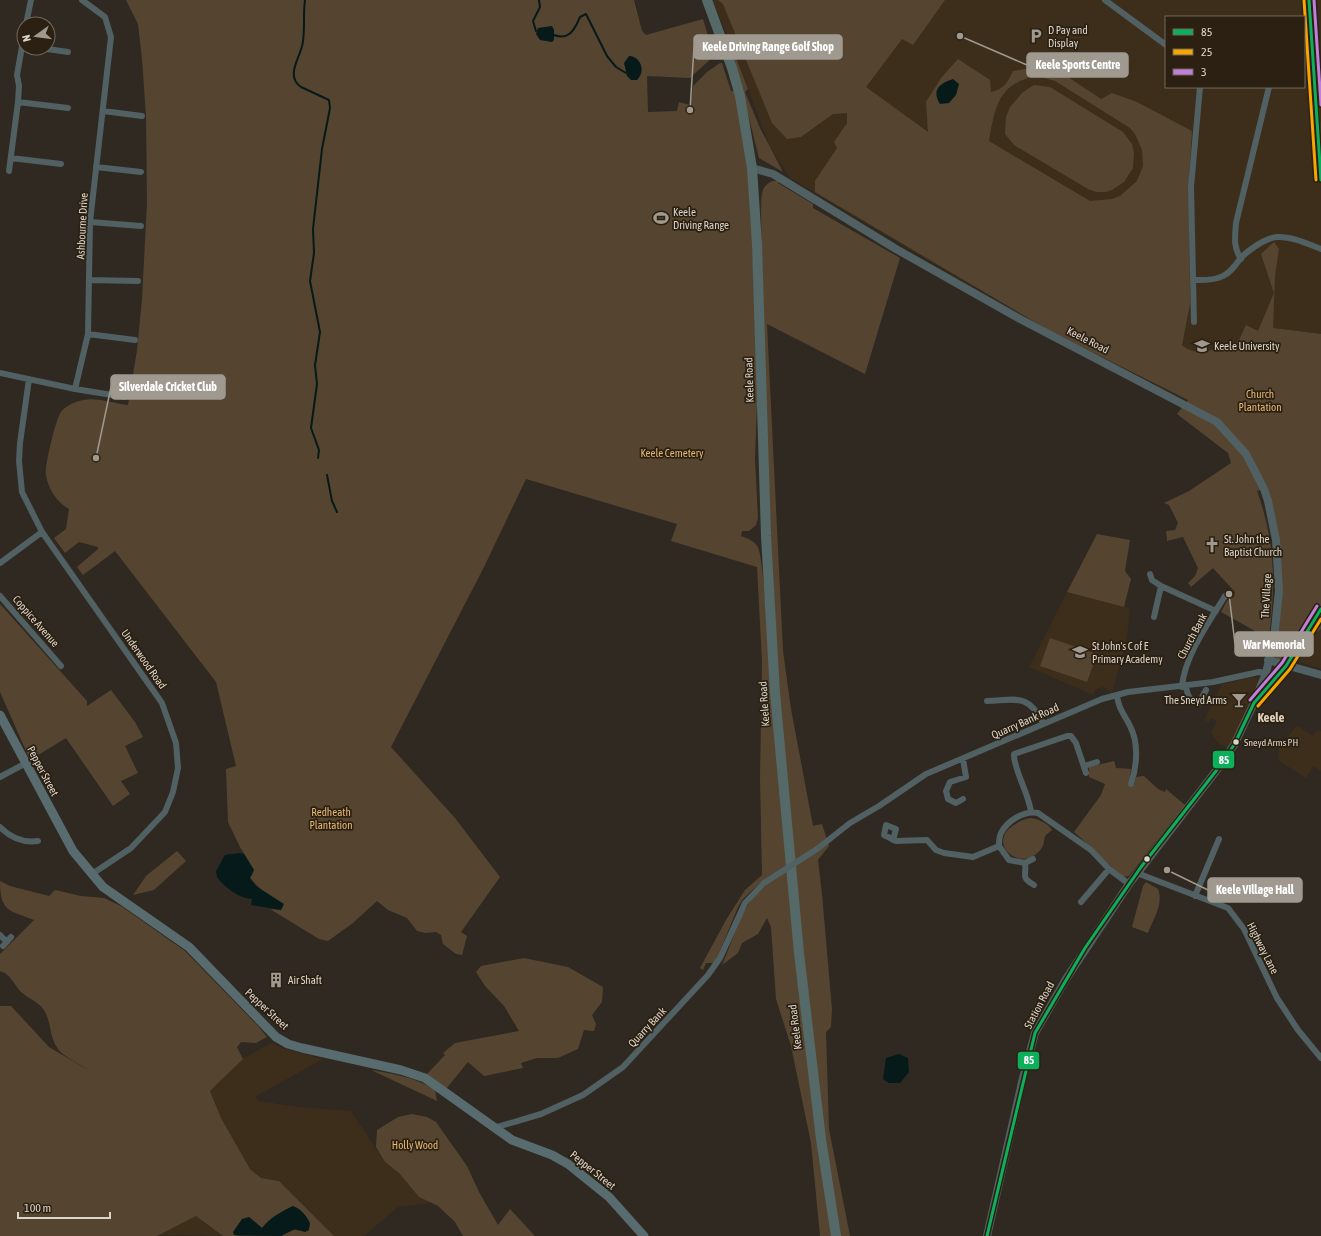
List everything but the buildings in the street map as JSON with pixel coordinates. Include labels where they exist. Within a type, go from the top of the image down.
[{"type":"main road","name":"Keele Road","points":[[707,0],[732,68],[740,96],[752,168],[757,244],[767,543],[776,701],[799,953],[821,1139],[836,1236]]},
{"type":"main road","name":"Pepper Street","points":[[0,715],[73,851],[92,874],[112,895],[189,947],[276,1037],[288,1044],[302,1048],[401,1070],[425,1078],[512,1140],[552,1155],[568,1164],[608,1197],[644,1236]]},
{"type":"street","points":[[27,16],[30,0]]},
{"type":"street","name":"Ashbourne Drive","points":[[75,389],[88,334],[90,222],[111,37],[105,17],[82,0]]},
{"type":"street","points":[[1105,0],[1165,44]]},
{"type":"street","points":[[1309,0],[1318,101],[1321,180]]},
{"type":"street","points":[[1305,48],[1312,47]]},
{"type":"street","points":[[56,50],[68,52]]},
{"type":"street","points":[[9,171],[18,102],[19,86],[17,75],[21,56]]},
{"type":"street","points":[[1194,322],[1191,187],[1200,88]]},
{"type":"street","points":[[1241,258],[1236,252],[1234,243],[1236,223],[1269,88]]},
{"type":"street","points":[[18,102],[68,108]]},
{"type":"street","points":[[103,112],[142,116]]},
{"type":"street","points":[[11,158],[61,164]]},
{"type":"street","points":[[96,167],[141,172]]},
{"type":"street","name":"Keele Road","points":[[752,168],[773,174],[896,249],[1020,319],[1217,422],[1246,454],[1264,489]]},
{"type":"street","points":[[90,222],[141,226]]},
{"type":"street","points":[[1193,280],[1214,279],[1224,276],[1241,258],[1260,244],[1276,237],[1296,240],[1321,249]]},
{"type":"street","points":[[90,280],[138,281]]},
{"type":"street","points":[[88,334],[135,340]]},
{"type":"street","points":[[0,373],[75,389],[125,397],[126,391]]},
{"type":"street","name":"Underwood Road","points":[[29,380],[20,443],[19,461],[22,492],[42,532],[158,697],[166,712],[176,743],[178,768],[173,792],[165,812],[131,848],[92,874]]},
{"type":"street","points":[[12,442],[20,443]]},
{"type":"street","name":"The Village","points":[[1137,873],[1216,771],[1234,745],[1254,703],[1266,673],[1276,622],[1279,591],[1276,540],[1264,489]]},
{"type":"street","points":[[0,563],[42,532]]},
{"type":"street","points":[[1150,574],[1152,580],[1161,586],[1210,604],[1216,610]]},
{"type":"street","points":[[1154,617],[1161,586]]},
{"type":"street","name":"Coppice Avenue","points":[[0,596],[59,658],[61,666]]},
{"type":"street","name":"Church Bank","points":[[1184,686],[1183,677],[1189,660],[1225,596]]},
{"type":"street","name":"The Village","points":[[1254,703],[1286,666],[1321,609]]},
{"type":"street","points":[[1268,660],[1321,675]]},
{"type":"street","name":"Quarry Bank Road","points":[[817,850],[850,823],[879,806],[926,774],[1102,699],[1117,695],[1184,686],[1259,672],[1266,673]]},
{"type":"street","points":[[1184,686],[1189,698],[1199,703]]},
{"type":"street","points":[[1197,710],[1206,690]]},
{"type":"street","points":[[1117,695],[1118,706],[1134,736],[1136,764],[1131,784]]},
{"type":"street","points":[[987,701],[1019,700],[1027,702],[1036,709],[1043,723]]},
{"type":"street","points":[[1031,812],[1029,798],[1019,774],[1014,754],[1067,736],[1071,736],[1076,743],[1086,773]]},
{"type":"street","points":[[963,759],[966,777],[950,782],[946,791],[948,799],[956,803],[964,799]]},
{"type":"street","points":[[1084,766],[1097,762]]},
{"type":"street","points":[[0,777],[26,763]]},
{"type":"street","points":[[1033,859],[1025,863],[1009,860],[999,846],[1000,834],[1006,826],[1016,818],[1031,812],[1038,813],[1092,850],[1110,869],[1128,884]]},
{"type":"street","points":[[0,827],[12,837],[27,842],[38,840]]},
{"type":"street","points":[[1195,896],[1219,839]]},
{"type":"street","points":[[893,840],[927,840],[936,850],[944,853],[973,857],[999,846]]},
{"type":"street","name":"Quarry Bank","points":[[494,1128],[541,1114],[583,1095],[623,1067],[708,975],[720,958],[744,902],[764,883],[817,850]]},
{"type":"street","points":[[1025,863],[1024,876],[1026,881],[1034,885]]},
{"type":"street","points":[[1082,902],[1110,869]]},
{"type":"street","name":"Station Road","points":[[988,1236],[1022,1078],[1035,1033],[1085,948],[1137,873]]},
{"type":"street","name":"Highway Lane","points":[[1137,873],[1228,908],[1244,929],[1278,998],[1298,1030],[1321,1058]]},
{"type":"street","points":[[0,935],[7,942]]},
{"type":"shaded area","name":"Keele University","points":[[712,0],[1321,0],[1321,669],[1281,656],[1278,511],[1188,400],[958,278],[790,178],[770,147],[737,59]]},
{"type":"shaded area","points":[[552,26],[554,30],[554,40],[552,42],[540,40],[536,34],[538,28]]},
{"type":"shaded area","points":[[629,56],[637,59],[641,65],[642,69],[640,77],[637,80],[631,80],[627,76],[624,63]]},
{"type":"shaded area","points":[[953,79],[959,84],[956,95],[949,103],[940,104],[936,95],[938,88],[944,83]]},
{"type":"shaded area","name":"St John's C of E Primary Academy","points":[[1067,592],[1130,608],[1127,637],[1112,693],[1104,687],[1096,689],[1093,695],[1029,667]]},
{"type":"shaded area","points":[[1253,677],[1259,679],[1241,724],[1228,748],[1218,743],[1211,733],[1217,721],[1211,718],[1209,722],[1204,720],[1222,684]]},
{"type":"shaded area","points":[[1297,725],[1313,736],[1317,730],[1321,731],[1321,771],[1313,766],[1306,778],[1278,760],[1279,748]]},
{"type":"shaded area","points":[[239,853],[244,854],[254,870],[250,878],[256,886],[284,904],[281,910],[251,905],[252,899],[242,897],[233,892],[217,877],[216,871],[225,855]]},
{"type":"shaded area","points":[[271,1043],[281,1048],[323,1059],[255,1097],[259,1101],[298,1107],[351,1111],[385,1162],[399,1173],[419,1197],[430,1203],[398,1207],[364,1236],[334,1236],[279,1181],[261,1178],[250,1169],[221,1118],[210,1091],[243,1059]]},
{"type":"shaded area","points":[[899,1054],[908,1058],[909,1072],[900,1083],[889,1083],[883,1079],[886,1058]]},
{"type":"shaded area","points":[[293,1206],[301,1211],[310,1223],[309,1230],[305,1232],[295,1229],[281,1236],[234,1235],[233,1232],[242,1219],[249,1217],[262,1228],[276,1216]]},
{"type":"shaded area","points":[[196,1216],[223,1236],[157,1235]]},
{"type":"green space","points":[[126,0],[634,0],[642,31],[646,35],[703,19],[714,56],[690,78],[647,76],[648,112],[677,111],[679,102],[690,105],[693,86],[707,72],[722,63],[731,91],[735,91],[750,181],[756,333],[757,404],[755,459],[758,518],[756,525],[749,531],[742,531],[741,536],[752,541],[758,547],[762,568],[832,1236],[820,1236],[811,1143],[791,1046],[776,999],[771,927],[767,918],[758,934],[742,943],[738,953],[722,965],[744,912],[757,893],[766,886],[763,880],[743,899],[738,907],[715,963],[706,963],[703,970],[700,968],[726,920],[745,890],[762,875],[760,778],[762,661],[757,567],[671,541],[677,524],[526,479],[484,567],[391,747],[455,818],[500,877],[461,932],[467,936],[462,955],[456,954],[443,944],[441,935],[436,932],[425,933],[417,931],[407,918],[388,910],[377,901],[353,923],[328,941],[319,939],[270,909],[281,910],[250,878],[254,870],[240,847],[228,822],[226,769],[236,766],[216,682],[115,551],[83,575],[77,567],[98,549],[98,547],[79,542],[65,553],[54,538],[66,529],[69,509],[54,495],[46,475],[49,454],[59,416],[68,406],[89,399],[128,405],[137,350],[142,299],[147,203],[146,116],[138,24]]},
{"type":"green space","name":"Church Plantation","points":[[718,0],[945,0],[913,45],[902,39],[866,87],[928,132],[926,102],[941,78],[958,59],[990,80],[991,92],[1005,85],[1013,71],[1036,67],[1040,61],[1051,69],[1056,69],[1101,99],[1112,93],[1137,102],[1192,131],[1189,178],[1190,304],[1182,345],[1194,351],[1209,351],[1238,342],[1246,325],[1258,331],[1274,293],[1261,254],[1274,242],[1279,249],[1275,276],[1273,328],[1321,334],[1321,629],[1298,646],[1286,666],[1268,660],[1278,564],[1264,489],[1257,491],[1263,509],[1271,545],[1273,598],[1269,636],[1255,631],[1221,612],[1227,601],[1234,597],[1235,592],[1213,568],[1191,587],[1188,583],[1195,576],[1198,568],[1183,537],[1167,541],[1166,531],[1175,530],[1178,523],[1169,505],[1164,503],[1189,491],[1231,463],[1228,453],[1177,414],[1188,400],[1050,331],[815,192],[815,181],[837,148],[834,142],[847,123],[847,113],[833,114],[801,137],[787,139],[772,123],[723,4]],"holes":[[[1037,76],[1055,81],[1130,128],[1135,134],[1142,150],[1143,166],[1137,181],[1120,196],[1112,199],[1090,201],[989,141],[997,107],[1006,91],[1014,84],[1024,79]]]},
{"type":"green space","points":[[730,42],[748,89],[745,92],[760,128],[783,172],[759,158]]},
{"type":"green space","points":[[1034,85],[1050,87],[1123,132],[1132,144],[1134,153],[1133,168],[1124,182],[1112,190],[1106,192],[1096,192],[1088,189],[1014,145],[1005,134],[1006,117],[1010,107],[1023,92]]},
{"type":"green space","points":[[773,181],[778,181],[778,183],[813,204],[813,208],[900,258],[865,374],[767,324],[783,651],[791,709],[813,826],[822,824],[829,846],[818,860],[832,1009],[831,1027],[826,1032],[829,1129],[850,1236],[840,1236],[829,1171],[803,961],[776,657],[766,466],[761,211],[763,189]]},
{"type":"green space","points":[[1097,534],[1130,540],[1125,571],[1131,579],[1124,607],[1067,592]]},
{"type":"green space","points":[[0,604],[87,701],[87,706],[111,690],[135,722],[143,737],[125,746],[138,773],[121,781],[130,794],[113,806],[66,738],[30,760],[0,692]]},
{"type":"green space","points":[[1050,638],[1097,654],[1087,682],[1040,666]]},
{"type":"green space","points":[[1114,761],[1116,768],[1131,769],[1129,783],[1134,785],[1136,777],[1144,776],[1158,789],[1165,792],[1166,789],[1185,805],[1129,876],[1123,877],[1074,832],[1101,795],[1105,784],[1089,777],[1089,767]]},
{"type":"green space","points":[[1031,818],[1043,822],[1052,830],[1046,835],[1041,849],[1033,856],[1024,859],[1016,858],[1009,854],[1005,847],[1003,840],[1006,832],[1018,822]]},
{"type":"green space","points":[[177,851],[186,861],[154,890],[133,895],[146,876]]},
{"type":"green space","points":[[0,881],[10,886],[49,896],[55,890],[81,896],[104,898],[121,906],[185,951],[259,1027],[267,1037],[256,1043],[241,1042],[237,1047],[243,1059],[210,1091],[221,1118],[250,1169],[261,1178],[279,1181],[334,1236],[282,1236],[293,1230],[305,1232],[293,1206],[272,1218],[262,1228],[249,1217],[234,1235],[240,1236],[223,1236],[196,1216],[157,1236],[0,1236],[0,1006],[11,1006],[49,1047],[88,1070],[64,1055],[58,1049],[53,1040],[48,1019],[44,1010],[24,995],[7,974],[0,971],[0,954],[34,920],[12,911],[4,904],[0,891]]},
{"type":"green space","points":[[1146,882],[1158,889],[1160,900],[1148,933],[1132,927],[1143,886]]},
{"type":"green space","points":[[524,958],[568,967],[603,987],[602,1002],[592,1015],[596,1024],[594,1031],[584,1030],[578,1049],[558,1058],[537,1058],[521,1063],[523,1068],[484,1076],[468,1062],[446,1089],[427,1074],[445,1055],[443,1053],[455,1043],[519,1031],[504,1006],[485,986],[476,972],[481,966]]},
{"type":"green space","points":[[371,1070],[420,1082],[435,1090],[437,1101]]},
{"type":"green space","name":"Holly Wood","points":[[412,1114],[427,1117],[436,1122],[467,1166],[479,1192],[498,1225],[510,1209],[535,1236],[463,1236],[455,1222],[438,1206],[419,1197],[399,1173],[385,1162],[376,1147],[377,1130],[398,1117]]},
{"type":"waterway","points":[[305,0],[303,41],[295,65],[294,77],[296,82],[301,87],[329,100],[330,108],[322,149],[313,229],[314,253],[310,281],[320,332],[315,365],[317,384],[311,428],[319,450],[318,458]]},
{"type":"waterway","points":[[536,31],[533,21],[540,7],[539,0]]},
{"type":"waterway","points":[[554,35],[568,35],[574,30],[580,17],[586,14],[607,56],[616,67],[626,73]]},
{"type":"waterway","points":[[327,475],[332,501],[337,512]]},
{"type":"transit line","name":"25","points":[[1304,0],[1316,180]]},
{"type":"transit line","name":"85","points":[[1309,0],[1321,180]]},
{"type":"transit line","name":"3","points":[[1314,0],[1321,105]]},
{"type":"transit line","name":"3","points":[[1250,700],[1282,663],[1317,606]]},
{"type":"transit line","name":"85","points":[[987,1236],[1035,1033],[1085,948],[1141,867],[1216,771],[1234,745],[1254,703],[1286,666],[1321,609]]},
{"type":"transit line","name":"25","points":[[1258,706],[1290,669],[1321,619]]},
{"type":"place","name":"Keele Sports Centre","points":[[960,36]]},
{"type":"place","name":"D Pay and Display","points":[[1036,36]]},
{"type":"place","name":"Keele Driving Range Golf Shop","points":[[690,110]]},
{"type":"place","name":"Keele Driving Range","points":[[661,218]]},
{"type":"place","name":"Keele University","points":[[1202,346]]},
{"type":"place","name":"Silverdale Cricket Club","points":[[96,458]]},
{"type":"place","name":"St. John the Baptist Church","points":[[1212,545]]},
{"type":"place","name":"War Memorial","points":[[1229,594]]},
{"type":"place","name":"St John's C of E Primary Academy","points":[[1080,652]]},
{"type":"place","name":"The Sneyd Arms","points":[[1239,700]]},
{"type":"place","name":"Sneyd Arms PH","points":[[1236,742]]},
{"type":"place","name":"Keele Village Hall","points":[[1167,870]]},
{"type":"place","name":"Air Shaft","points":[[276,980]]},
{"type":"district","name":"Keele","points":[[1271,717]]},
{"type":"park label","name":"Keele Cemetery","points":[[672,453]]},
{"type":"park label","name":"Redheath Plantation","points":[[331,818]]}]
